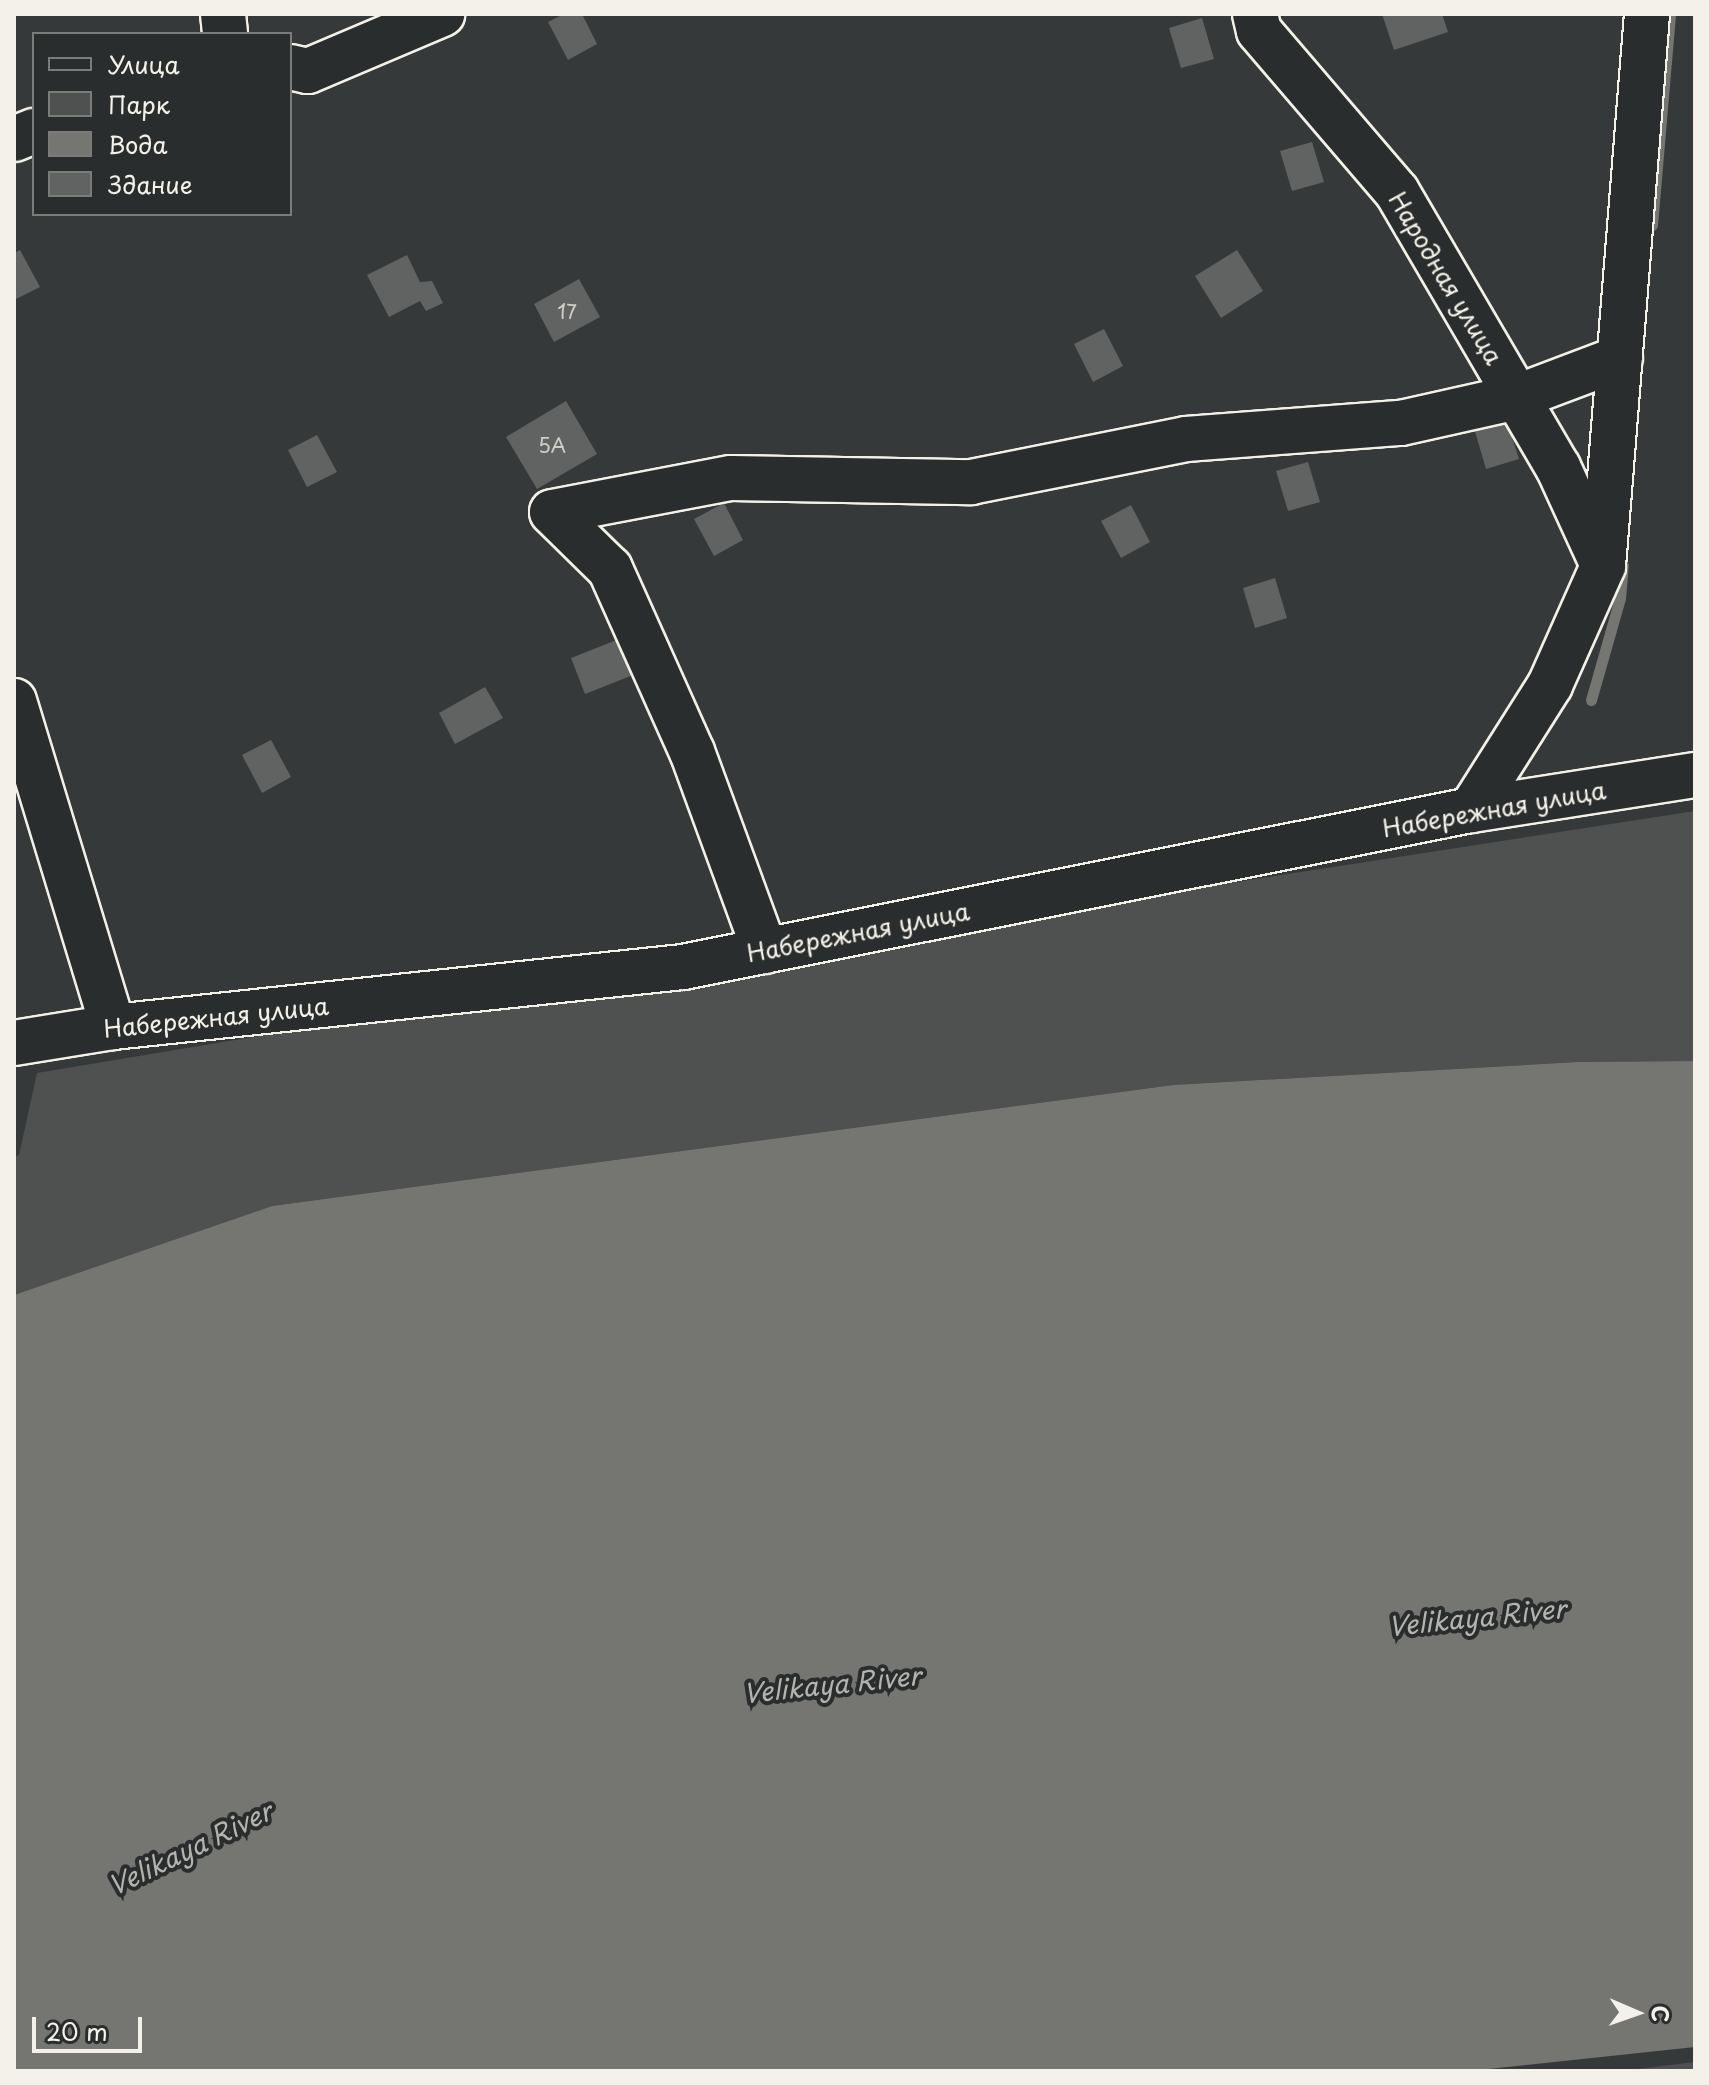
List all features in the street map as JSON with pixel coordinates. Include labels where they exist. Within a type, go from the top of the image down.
[{"type":"street","points":[[292,67],[308,71],[442,14]]},
{"type":"street","name":"Народная улица","points":[[1255,14],[1259,31],[1397,192],[1558,467],[1603,566]]},
{"type":"street","points":[[1471,810],[1550,685],[1603,566],[1647,14]]},
{"type":"street","points":[[765,951],[692,752],[610,569],[552,512],[731,478],[971,482],[1186,439],[1401,423],[1517,397],[1620,358]]},
{"type":"street","points":[[14,701],[113,1027]]},
{"type":"street","name":"Набережная улица","points":[[14,1043],[113,1027],[683,967],[1471,810],[1695,775]]},
{"type":"green space","points":[[1695,811],[1695,1061],[1577,1062],[1173,1085],[272,1206],[14,1295],[14,1157],[19,1155],[37,1073],[487,998]]},
{"type":"green space","points":[[1695,2062],[1695,2071],[1621,2071]]},
{"type":"water","name":"Velikaya River","points":[[1695,1061],[1695,2047],[1470,2071],[14,2071],[14,1295],[272,1206],[1173,1085],[1577,1062]]},
{"type":"building","points":[[564,14],[582,14],[597,44],[568,60],[548,22]]},
{"type":"building","points":[[1382,14],[1442,14],[1448,32],[1394,50]]},
{"type":"building","points":[[1202,18],[1214,59],[1181,68],[1169,28]]},
{"type":"building","points":[[1312,142],[1324,182],[1292,191],[1280,151]]},
{"type":"building","points":[[20,250],[40,287],[14,300],[14,253]]},
{"type":"building","points":[[1237,250],[1263,291],[1221,318],[1195,276]]},
{"type":"building","points":[[407,255],[420,282],[432,281],[443,303],[426,311],[420,301],[389,317],[367,275]]},
{"type":"building","points":[[579,279],[600,317],[554,342],[534,304]]},
{"type":"building","points":[[1104,329],[1123,366],[1093,382],[1074,344]]},
{"type":"building","points":[[566,401],[597,454],[537,489],[506,437]]},
{"type":"building","points":[[1506,419],[1519,459],[1486,469],[1474,428]]},
{"type":"building","points":[[317,435],[337,472],[307,487],[288,450]]},
{"type":"building","points":[[1308,462],[1320,502],[1288,511],[1276,471]]},
{"type":"building","points":[[724,503],[743,540],[714,556],[694,519]]},
{"type":"building","points":[[1131,505],[1150,542],[1121,558],[1101,521]]},
{"type":"building","points":[[1275,578],[1287,618],[1255,628],[1243,588]]},
{"type":"building","points":[[619,639],[633,675],[585,694],[571,658]]},
{"type":"building","points":[[485,687],[503,718],[455,744],[439,713]]},
{"type":"building","points":[[271,740],[291,777],[262,793],[242,755]]},
{"type":"waterway","points":[[1652,225],[1670,14]]},
{"type":"waterway","points":[[1591,700],[1620,598],[1623,565]]}]
